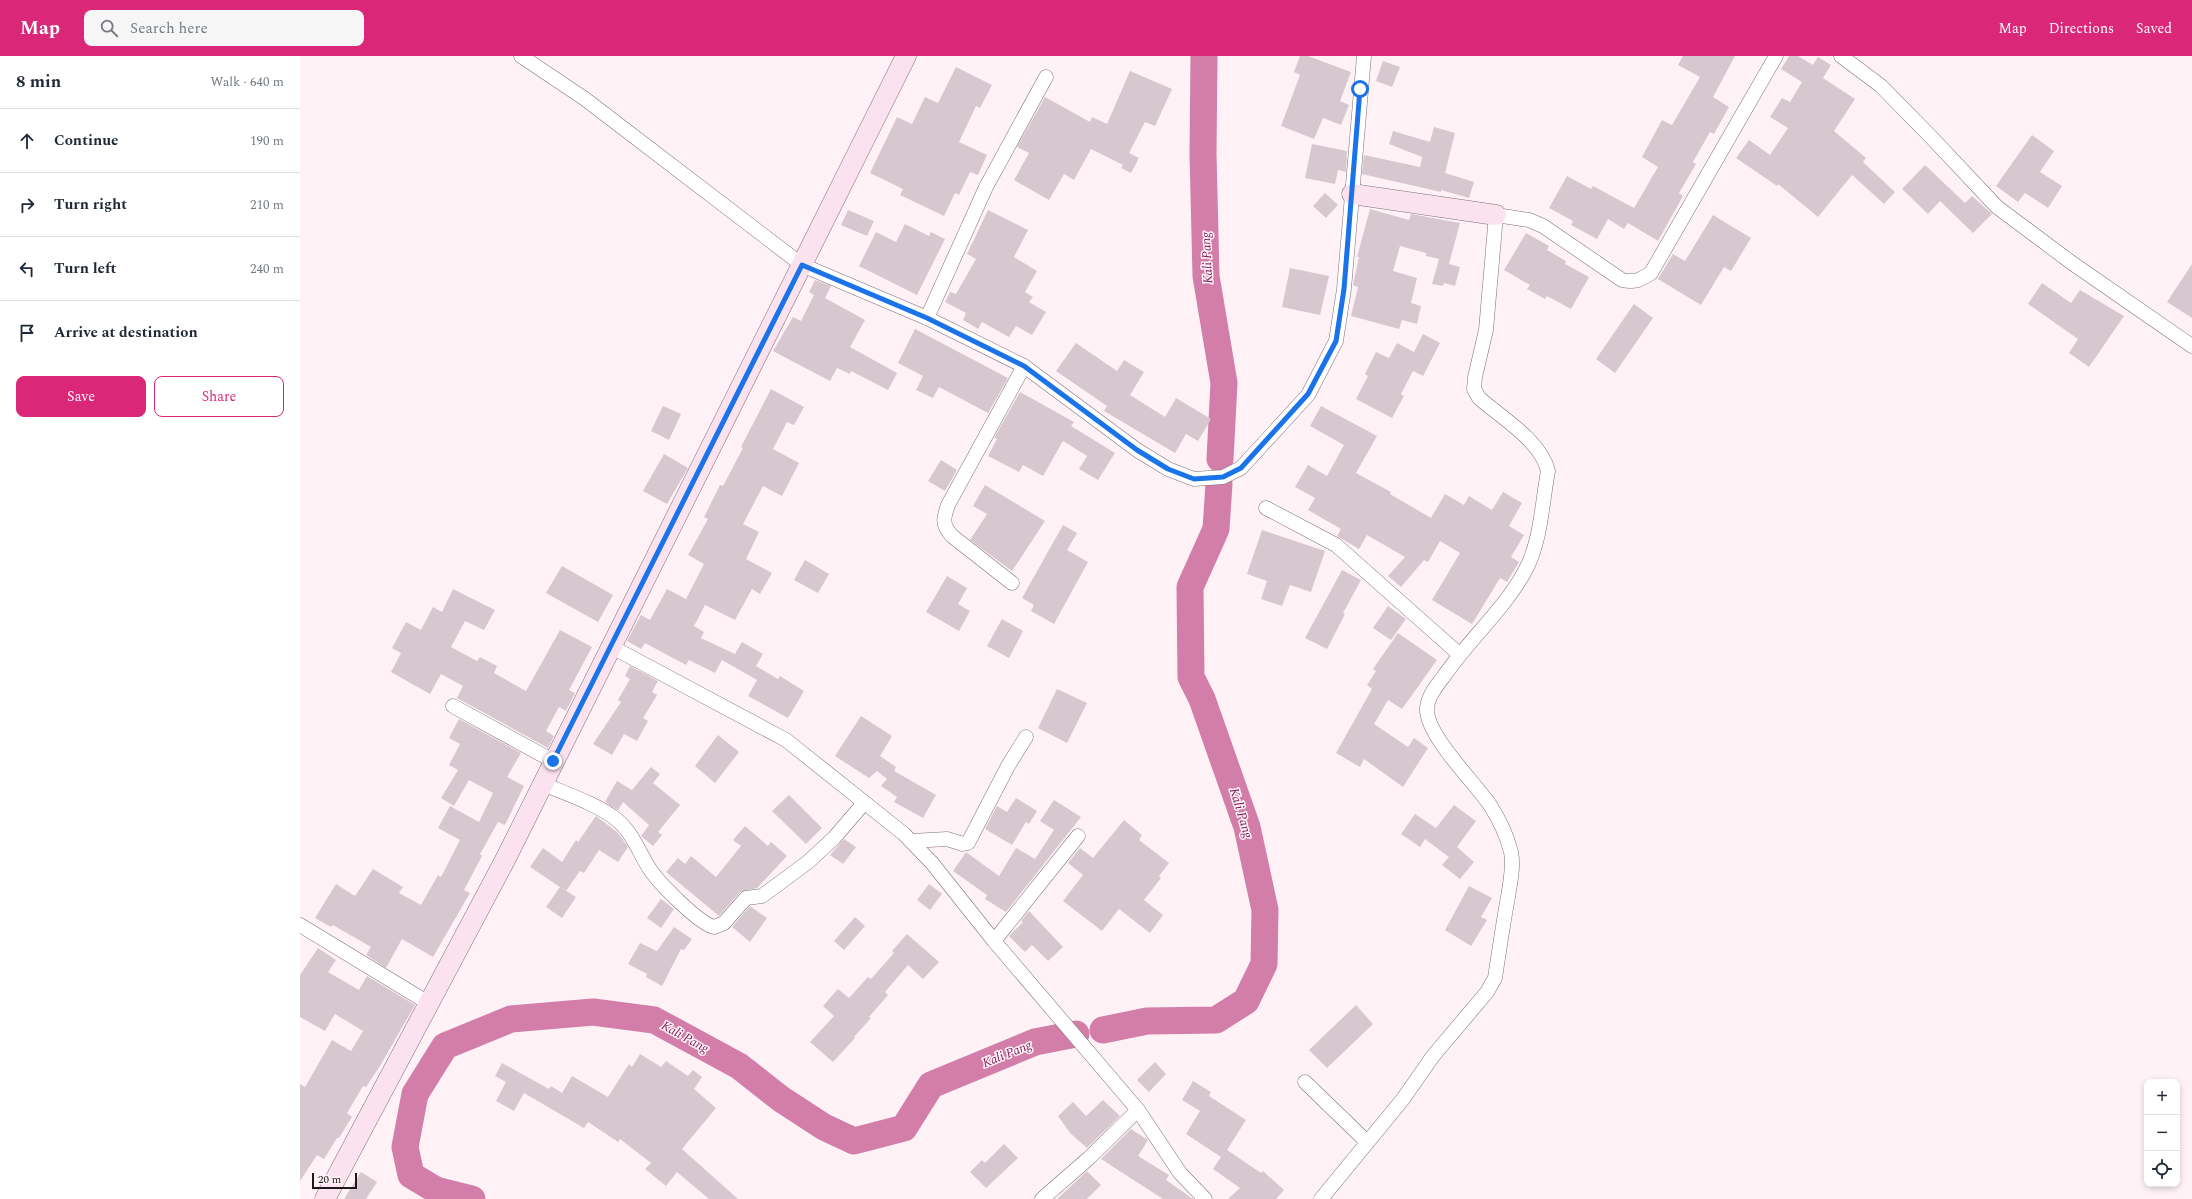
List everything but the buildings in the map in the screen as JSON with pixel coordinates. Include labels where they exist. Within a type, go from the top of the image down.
[{"type":"street","points":[[521,56],[585,99],[802,265],[927,318],[1024,366],[1137,450],[1168,469],[1194,479],[1223,477],[1241,468],[1308,394],[1336,341],[1344,289],[1364,56]]},
{"type":"street","points":[[325,1199],[430,1004],[543,784],[610,646],[906,56]]},
{"type":"street","points":[[1352,194],[1529,220],[1543,226],[1622,280],[1634,283],[1651,273],[1776,56]]},
{"type":"street","points":[[1841,56],[1880,86],[1932,138],[1997,207],[2072,263],[2192,346]]},
{"type":"street","points":[[927,318],[986,187],[1046,76]]},
{"type":"street","points":[[1321,1199],[1403,1099],[1433,1056],[1487,992],[1495,978],[1511,878],[1512,854],[1505,833],[1490,805],[1445,748],[1431,726],[1427,710],[1428,702],[1436,687],[1459,654],[1513,590],[1525,571],[1534,550],[1548,471],[1545,460],[1537,447],[1479,398],[1474,389],[1475,377],[1486,330],[1496,215]]},
{"type":"street","points":[[1012,583],[952,536],[945,528],[943,522],[948,505],[1024,366]]},
{"type":"street","points":[[1266,508],[1336,545],[1459,654]]},
{"type":"street","points":[[610,646],[786,740],[911,841],[932,863],[994,941],[1138,1110],[1180,1173],[1205,1199]]},
{"type":"street","points":[[453,706],[553,761]]},
{"type":"street","points":[[911,841],[947,839],[963,844],[968,843],[1008,766],[1026,737]]},
{"type":"street","points":[[543,784],[617,820],[632,838],[650,869],[673,895],[703,921],[714,926],[724,923],[746,898],[762,896],[808,862],[834,838],[864,803]]},
{"type":"street","points":[[994,941],[1078,836]]},
{"type":"street","points":[[300,925],[430,1004]]},
{"type":"street","points":[[1304,1082],[1367,1142]]},
{"type":"street","points":[[1042,1199],[1089,1158],[1138,1110]]},
{"type":"waterway","name":"Kali Pang","points":[[1204,56],[1203,154],[1206,276],[1224,383],[1220,459]]},
{"type":"waterway","name":"Kali Pang","points":[[1103,1030],[1147,1021],[1216,1020],[1246,1001],[1264,964],[1265,910],[1247,827],[1202,699],[1191,677],[1190,587],[1216,529],[1219,484]]},
{"type":"waterway","name":"Kali Pang","points":[[472,1199],[436,1190],[411,1175],[405,1147],[415,1094],[445,1046],[511,1019],[593,1012],[654,1020],[739,1066],[781,1099],[824,1127],[854,1141],[904,1128],[931,1085],[1035,1042],[1076,1034]]},
{"type":"route","points":[[553,761],[802,265],[927,318],[1024,366],[1137,450],[1168,469],[1194,479],[1223,477],[1241,468],[1308,394],[1336,341],[1344,289],[1360,89]]}]
